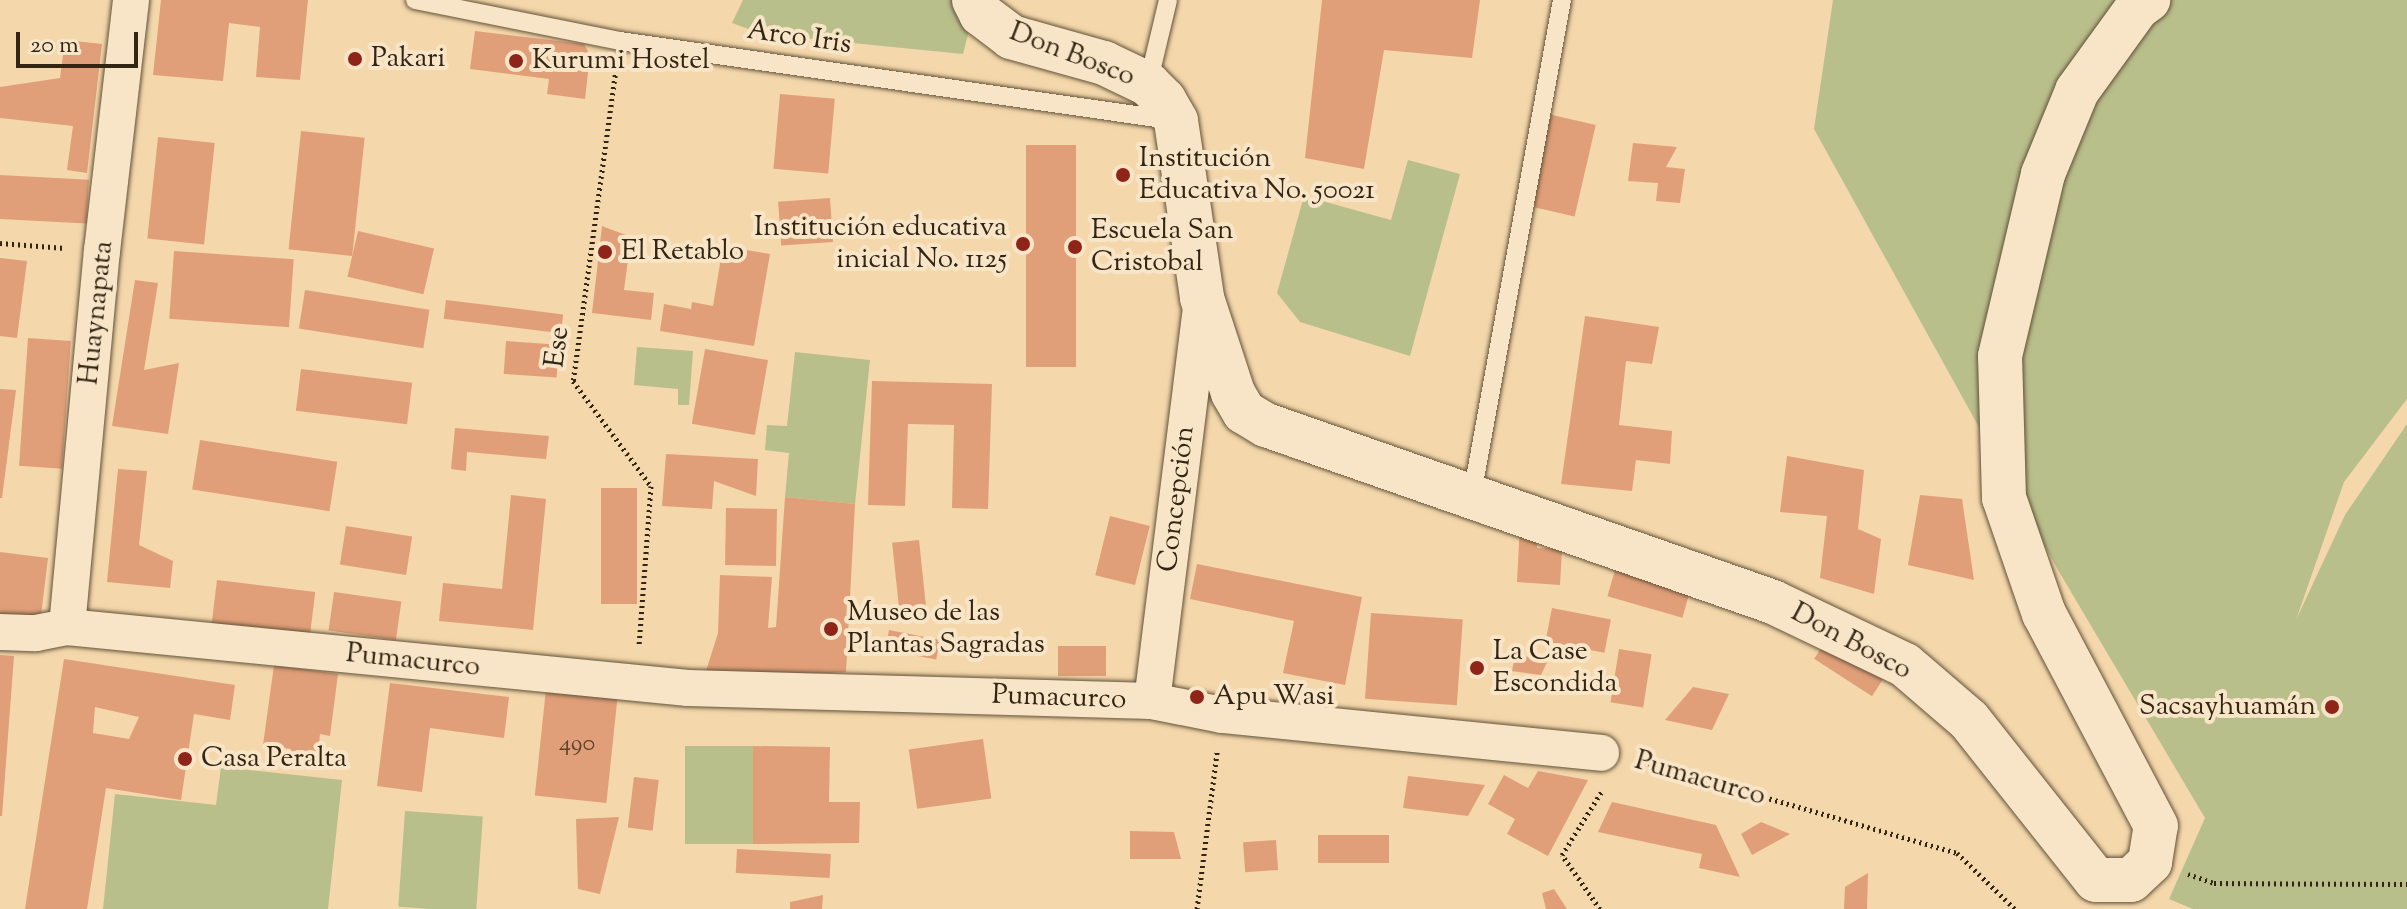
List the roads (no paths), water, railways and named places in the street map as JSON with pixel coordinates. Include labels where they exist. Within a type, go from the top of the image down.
[{"type":"street","name":"Huaynapata","points":[[67,627],[102,251],[131,0]]},
{"type":"street","name":"Don Bosco","points":[[974,0],[981,14],[1011,37],[1104,63],[1148,84],[1164,100],[1176,121],[1202,298],[1233,393],[1244,412],[1266,425],[1773,602],[1905,665],[1969,720],[2096,880],[2131,880],[2150,862],[2156,826],[2044,614],[2004,498],[2000,356],[2043,174],[2077,91],[2137,8],[2148,0]]},
{"type":"street","name":"Concepción","points":[[1152,701],[1202,298]]},
{"type":"street","name":"Pumacurco","points":[[0,632],[36,633],[67,627],[704,688],[1152,701],[1222,715],[1612,755]]},
{"type":"lane","name":"Arco Iris","points":[[415,0],[620,41],[1176,121]]},
{"type":"lane","points":[[1148,84],[1168,0]]},
{"type":"lane","points":[[1472,495],[1562,0]]},
{"type":"place","name":"Pakari","points":[[355,59]]},
{"type":"place","name":"Kurumi Hostel","points":[[516,61]]},
{"type":"place","name":"Institución Educativa No. 50021","points":[[1123,175]]},
{"type":"place","name":"Institución educativa inicial No. 1125","points":[[1023,244]]},
{"type":"place","name":"Escuela San Cristobal","points":[[1075,247]]},
{"type":"place","name":"El Retablo","points":[[605,252]]},
{"type":"place","name":"Museo de las Plantas Sagradas","points":[[831,629]]},
{"type":"place","name":"La Case Escondida","points":[[1477,668]]},
{"type":"place","name":"Apu Wasi","points":[[1197,697]]},
{"type":"place","name":"Sacsayhuamán","points":[[2332,707]]},
{"type":"place","name":"Casa Peralta","points":[[185,759]]}]
